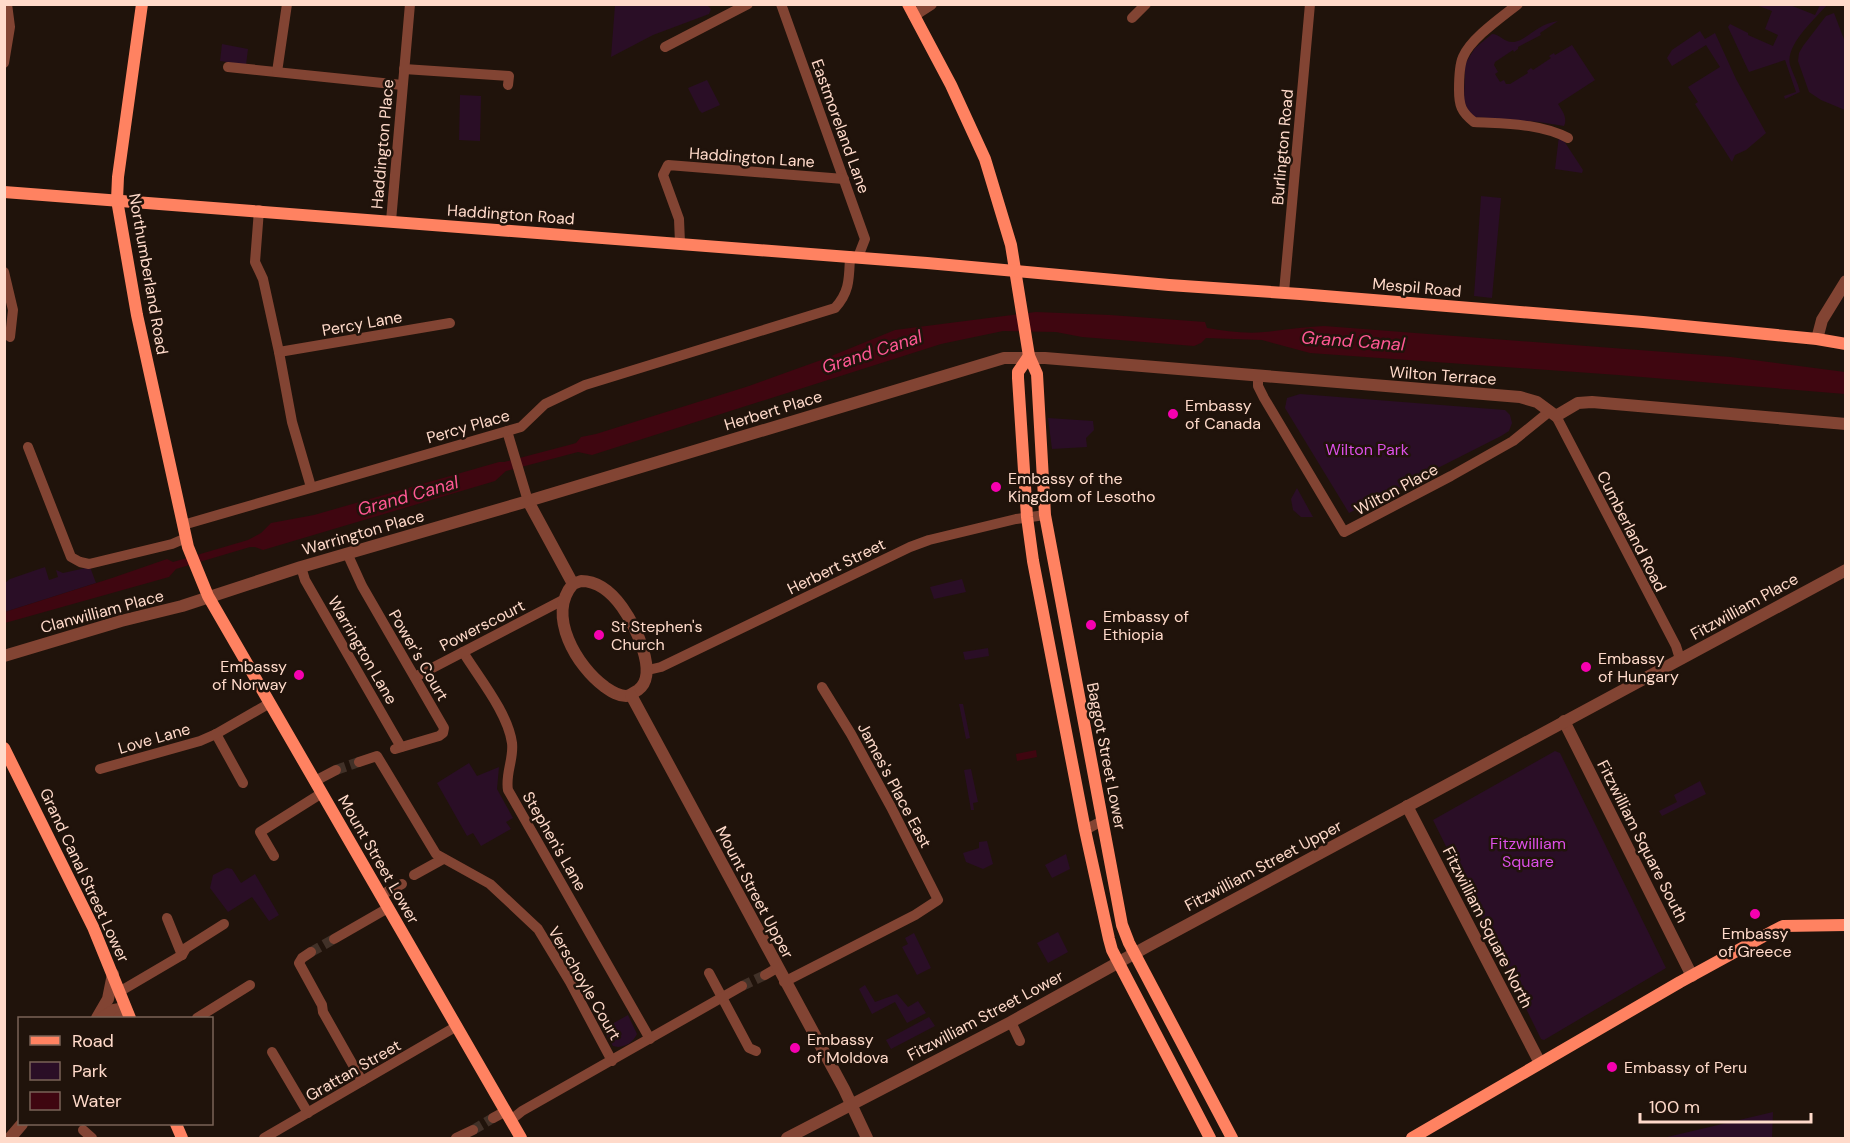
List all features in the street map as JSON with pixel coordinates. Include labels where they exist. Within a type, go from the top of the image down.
[{"type":"main road","name":"Northumberland Road","points":[[142,4],[118,177],[117,200],[137,315],[183,525],[199,574]]},
{"type":"main road","name":"Baggot Street Lower","points":[[911,10],[951,84],[985,159],[1011,245],[1029,356],[1037,374],[1045,515],[1122,925],[1134,953],[1232,1138]]},
{"type":"main road","name":"Haddington Road","points":[[4,192],[1015,270]]},
{"type":"main road","name":"Mespil Road","points":[[1015,270],[1168,285],[1284,292],[1643,322],[1817,339],[1845,344]]},
{"type":"main road","name":"Baggot Street Lower","points":[[1029,356],[1018,372],[1018,378],[1033,561],[1085,830],[1109,939],[1118,962],[1210,1138]]},
{"type":"main road","name":"Mount Street Lower","points":[[199,574],[208,596],[521,1138]]},
{"type":"main road","points":[[1058,691],[1077,686]]},
{"type":"main road","name":"Grand Canal Street Lower","points":[[4,748],[80,899],[113,974],[125,1015]]},
{"type":"main road","points":[[1412,1138],[1783,926],[1845,925]]},
{"type":"street","points":[[4,63],[10,27],[8,4]]},
{"type":"street","points":[[277,72],[287,4]]},
{"type":"street","name":"Haddington Place","points":[[391,221],[410,4]]},
{"type":"street","points":[[665,47],[748,4]]},
{"type":"street","name":"Eastmoreland Lane","points":[[781,4],[865,239],[854,257]]},
{"type":"street","points":[[911,10],[931,4]]},
{"type":"street","points":[[1132,18],[1146,4]]},
{"type":"street","name":"Burlington Road","points":[[1284,292],[1310,4]]},
{"type":"street","points":[[1518,4],[1466,51],[1462,59],[1459,78],[1459,105],[1466,116],[1474,122],[1540,128],[1568,138]]},
{"type":"street","points":[[228,68],[402,85]]},
{"type":"street","name":"Haddington Place","points":[[404,69],[509,76],[508,85]]},
{"type":"street","name":"Haddington Lane","points":[[680,243],[679,219],[663,175],[668,165],[844,179]]},
{"type":"street","points":[[259,210],[255,262],[262,279],[279,352],[292,422],[311,487]]},
{"type":"street","name":"Percy Place","points":[[183,525],[521,427],[545,404],[585,385],[835,308],[844,298],[854,257]]},
{"type":"street","points":[[4,272],[13,310],[9,330]]},
{"type":"street","points":[[1817,339],[1822,320],[1845,281]]},
{"type":"street","name":"Percy Lane","points":[[279,352],[450,322]]},
{"type":"street","name":"Wilton Terrace","points":[[1029,356],[1258,377],[1520,397],[1537,402],[1553,414]]},
{"type":"street","name":"Herbert Place","points":[[528,501],[1004,358],[1029,356]]},
{"type":"street","name":"Wilton Place","points":[[1258,377],[1258,386],[1264,398],[1344,532],[1451,477],[1513,441],[1553,414]]},
{"type":"street","points":[[1553,414],[1586,402],[1845,423]]},
{"type":"street","name":"Cumberland Road","points":[[1553,414],[1674,642],[1680,659]]},
{"type":"street","points":[[507,431],[528,501],[573,584]]},
{"type":"street","points":[[28,447],[71,557],[89,564],[187,542]]},
{"type":"street","name":"Warrington Place","points":[[208,596],[528,501]]},
{"type":"street","name":"Herbert Street","points":[[648,670],[661,667],[910,547],[929,540],[1045,515]]},
{"type":"street","name":"Power's Court","points":[[347,554],[362,586],[444,728],[443,733],[398,748]]},
{"type":"street","name":"Warrington Lane","points":[[301,567],[305,580],[398,748]]},
{"type":"street","name":"Fitzwilliam Place","points":[[1407,806],[1845,570]]},
{"type":"street","points":[[590,581],[609,591],[615,597],[639,638],[648,670],[642,687],[626,696],[613,692],[582,665],[564,626],[563,600],[573,584],[590,581]]},
{"type":"street","name":"Clanwilliam Place","points":[[4,656],[121,621],[182,606],[208,596]]},
{"type":"street","name":"Powerscourt","points":[[416,677],[563,600]]},
{"type":"street","name":"Stephen's Lane","points":[[462,652],[509,728],[513,747],[506,782],[508,790],[650,1039]]},
{"type":"street","name":"James's Place East","points":[[784,982],[915,915],[938,900],[930,880],[852,734],[822,687]]},
{"type":"street","name":"Mount Street Upper","points":[[631,695],[784,982],[844,1089],[867,1138]]},
{"type":"street","name":"Love Lane","points":[[100,769],[172,750],[216,734],[270,704]]},
{"type":"street","name":"Fitzwilliam Square South","points":[[1564,721],[1692,976]]},
{"type":"street","name":"Love Lane","points":[[216,734],[243,783]]},
{"type":"street","points":[[359,762],[377,756],[434,851],[441,858],[414,875]]},
{"type":"street","points":[[315,781],[336,770]]},
{"type":"street","points":[[274,856],[260,831],[322,793]]},
{"type":"street","name":"Fitzwilliam Street Upper","points":[[1134,953],[1407,806]]},
{"type":"street","name":"Fitzwilliam Square North","points":[[1407,806],[1540,1063]]},
{"type":"street","points":[[1085,830],[1102,821]]},
{"type":"street","name":"Verschoyle Court","points":[[441,858],[490,884],[537,929],[570,982],[612,1061]]},
{"type":"street","points":[[381,895],[402,884]]},
{"type":"street","points":[[334,939],[388,908]]},
{"type":"street","points":[[167,918],[182,955]]},
{"type":"street","points":[[119,992],[182,955],[186,948],[224,924]]},
{"type":"street","points":[[311,952],[299,963],[362,1082]]},
{"type":"street","name":"Fitzwilliam Street Lower","points":[[787,1138],[1011,1022],[1134,953]]},
{"type":"street","points":[[765,975],[777,969]]},
{"type":"street","points":[[709,973],[749,1048],[756,1051]]},
{"type":"street","points":[[100,1017],[108,999],[113,974]]},
{"type":"street","points":[[199,1017],[250,985]]},
{"type":"street","points":[[493,1118],[522,1111],[742,986]]},
{"type":"street","points":[[102,1017],[114,1010],[125,1015]]},
{"type":"street","points":[[1011,1022],[1020,1041]]},
{"type":"street","name":"Grattan Street","points":[[264,1138],[457,1026]]},
{"type":"street","points":[[272,1052],[308,1113]]},
{"type":"street","points":[[10,1138],[21,1125]]},
{"type":"street","points":[[83,1130],[93,1138]]},
{"type":"street","points":[[456,1138],[473,1130]]},
{"type":"green space","points":[[615,5],[707,5],[711,9],[709,14],[653,35],[611,57]]},
{"type":"green space","points":[[1756,5],[1790,5],[1815,15],[1820,5],[1827,5],[1802,33],[1792,49],[1790,65],[1800,92],[1785,99],[1784,96],[1796,92],[1785,60],[1749,72],[1728,27],[1730,24],[1773,46],[1778,35],[1765,29],[1772,11]]},
{"type":"green space","points":[[1834,13],[1845,42],[1845,110],[1809,92],[1798,61],[1803,46],[1826,16]]},
{"type":"green space","points":[[1558,21],[1540,33],[1541,35],[1495,62],[1494,65],[1498,72],[1495,74],[1500,82],[1504,80],[1506,84],[1510,84],[1528,73],[1527,71],[1531,68],[1533,70],[1551,58],[1549,56],[1572,45],[1595,80],[1558,104],[1565,117],[1564,126],[1475,117],[1468,111],[1464,101],[1465,64],[1475,48],[1492,34],[1514,42],[1544,25]]},
{"type":"green space","points":[[1700,31],[1705,39],[1715,33],[1736,79],[1766,133],[1746,150],[1735,155],[1732,162],[1695,104],[1698,102],[1688,87],[1720,67],[1706,45],[1672,66],[1667,58],[1672,50]]},
{"type":"green space","points":[[222,44],[248,49],[246,65],[220,61]]},
{"type":"green space","points":[[707,80],[720,105],[702,113],[688,88]]},
{"type":"green space","points":[[460,95],[481,96],[480,141],[459,140]]},
{"type":"green space","points":[[1559,136],[1583,170],[1582,173],[1555,169]]},
{"type":"green space","points":[[1481,196],[1501,198],[1492,298],[1474,296]]},
{"type":"green space","name":"Wilton Park","points":[[1300,394],[1505,410],[1510,415],[1512,423],[1509,431],[1501,436],[1349,513],[1285,408],[1287,398]]},
{"type":"green space","points":[[1048,418],[1093,421],[1094,430],[1086,438],[1087,447],[1052,449]]},
{"type":"green space","points":[[1297,488],[1313,517],[1301,517],[1293,510],[1291,499]]},
{"type":"green space","points":[[45,567],[49,580],[58,577],[56,570],[63,573],[90,567],[96,583],[5,612],[4,584],[10,579]]},
{"type":"green space","points":[[962,579],[966,592],[934,599],[930,587]]},
{"type":"green space","points":[[988,648],[989,656],[965,660],[963,652]]},
{"type":"green space","points":[[959,704],[963,704],[970,738],[966,739]]},
{"type":"green space","name":"Fitzwilliam Square","points":[[1555,751],[1560,753],[1666,968],[1544,1040],[1541,1039],[1433,820]]},
{"type":"green space","points":[[469,763],[477,776],[499,767],[497,789],[513,818],[506,822],[511,829],[481,846],[473,833],[467,836],[437,783]]},
{"type":"green space","points":[[971,769],[978,802],[973,803],[974,810],[971,810],[964,770]]},
{"type":"green space","points":[[1700,781],[1706,794],[1662,816],[1659,811],[1677,802],[1674,795]]},
{"type":"green space","points":[[987,841],[993,864],[983,869],[966,862],[963,853],[979,848],[979,842]]},
{"type":"green space","points":[[1066,854],[1070,869],[1052,878],[1045,865]]},
{"type":"green space","points":[[227,868],[232,869],[241,883],[255,874],[279,915],[269,921],[252,897],[228,912],[210,888],[213,875]]},
{"type":"green space","points":[[1058,932],[1068,952],[1048,963],[1037,943]]},
{"type":"green space","points":[[914,933],[931,968],[917,975],[902,947],[908,944],[905,938]]},
{"type":"green space","points":[[865,985],[875,1002],[897,994],[908,1007],[918,1001],[926,1013],[907,1023],[895,1002],[872,1014],[859,989]]},
{"type":"green space","points":[[628,1015],[637,1034],[627,1045],[613,1046],[603,1029]]},
{"type":"green space","points":[[929,1017],[935,1026],[891,1049],[886,1040]]},
{"type":"green space","points":[[1773,1112],[1772,1138],[1663,1138]]},
{"type":"water","name":"Grand Canal","points":[[1036,312],[1205,322],[1207,328],[1243,332],[1324,326],[1731,357],[1845,372],[1845,394],[1310,353],[1262,340],[1206,338],[1194,346],[1082,337],[1056,332],[1003,331],[941,344],[592,455],[578,452],[506,471],[495,481],[263,550],[250,547],[176,569],[169,577],[5,623],[5,612],[167,559],[173,562],[248,540],[261,533],[271,523],[314,515],[499,462],[576,443],[581,437],[749,386],[895,330]]},
{"type":"water","points":[[1036,750],[1037,757],[1017,761],[1016,754]]},
{"type":"tunnel","points":[[336,770],[359,762]]},
{"type":"tunnel","points":[[311,952],[334,939]]},
{"type":"tunnel","points":[[742,986],[765,975]]},
{"type":"tunnel","points":[[473,1130],[493,1118]]},
{"type":"place","name":"Embassy of Canada","points":[[1173,414]]},
{"type":"place","name":"Embassy of the Kingdom of Lesotho","points":[[996,487]]},
{"type":"place","name":"Embassy of Ethiopia","points":[[1091,625]]},
{"type":"place","name":"St Stephen's Church","points":[[599,635]]},
{"type":"place","name":"Embassy of Hungary","points":[[1586,667]]},
{"type":"place","name":"Embassy of Norway","points":[[299,675]]},
{"type":"place","name":"Embassy of Greece","points":[[1755,914]]},
{"type":"place","name":"Embassy of Moldova","points":[[795,1048]]},
{"type":"place","name":"Embassy of Peru","points":[[1612,1067]]}]
